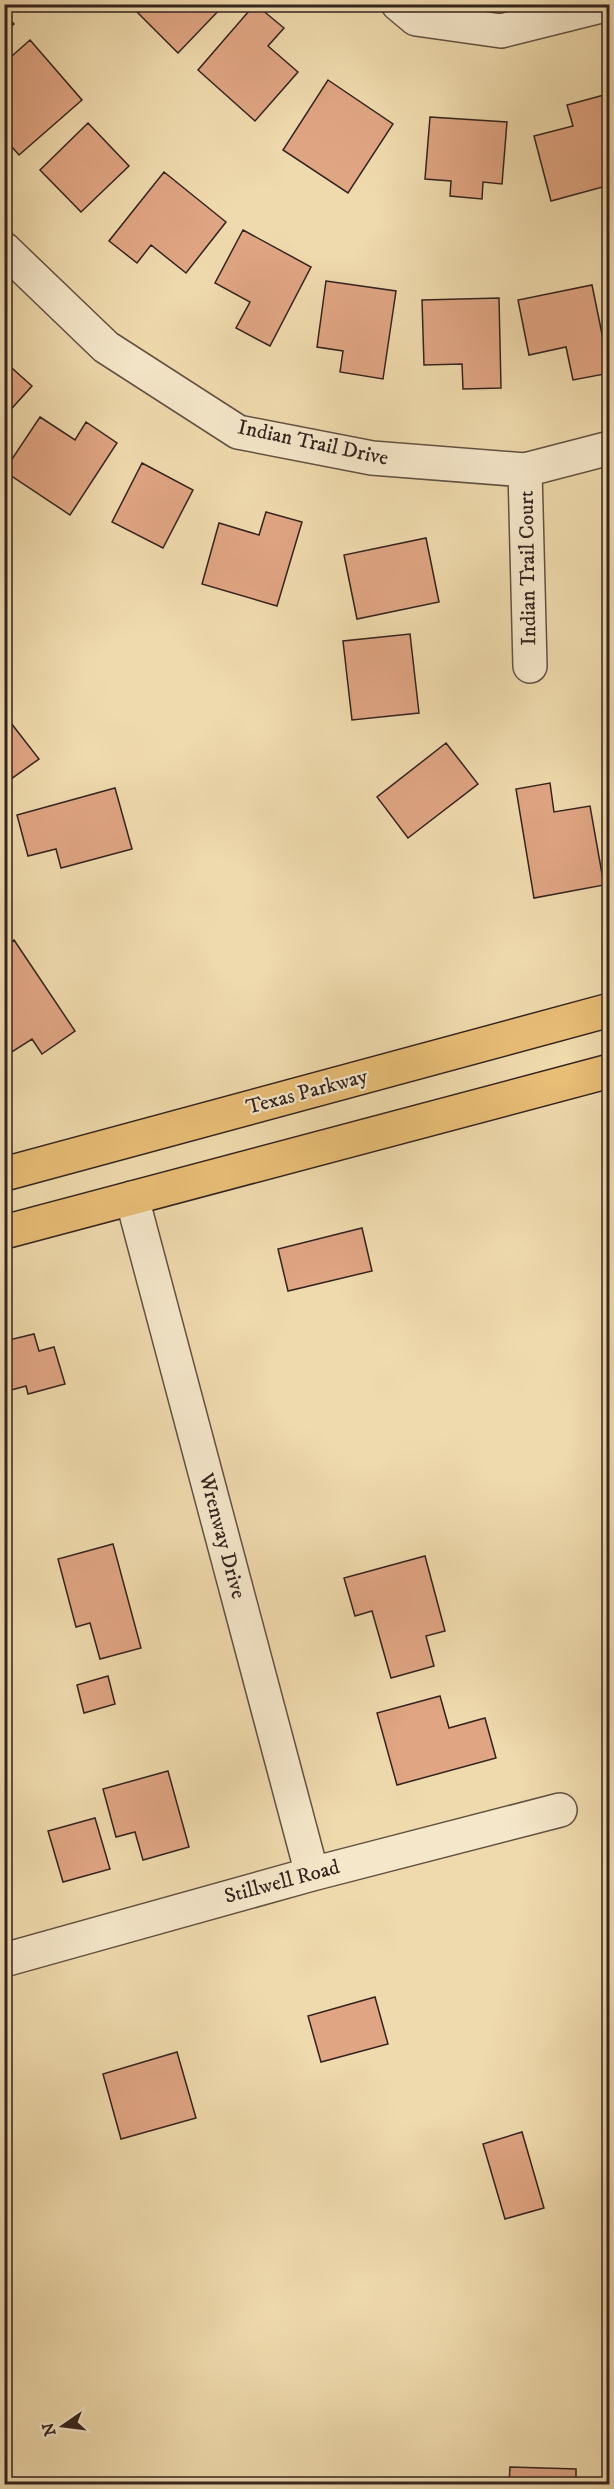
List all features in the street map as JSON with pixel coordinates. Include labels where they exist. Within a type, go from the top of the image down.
[{"type":"main road","name":"Texas Parkway","points":[[4,1174],[609,1010]]},
{"type":"main road","points":[[4,1232],[609,1071]]},
{"type":"street","points":[[398,4],[416,19],[501,31],[609,4]]},
{"type":"street","name":"Indian Trail Drive","points":[[4,249],[106,347],[238,432],[372,458],[525,470],[609,448]]},
{"type":"street","name":"Indian Trail Court","points":[[525,470],[530,666]]},
{"type":"street","name":"Wrenway Drive","points":[[132,1198],[312,1874]]},
{"type":"street","name":"Stillwell Road","points":[[4,1960],[312,1874],[560,1810]]},
{"type":"building","points":[[129,4],[225,4],[178,53]]},
{"type":"building","points":[[255,4],[284,28],[268,46],[298,72],[255,121],[198,70]]},
{"type":"building","points":[[4,14],[14,24],[4,33]]},
{"type":"building","points":[[30,40],[82,100],[19,155],[4,138],[4,122],[10,118],[4,112],[4,63]]},
{"type":"building","points":[[328,80],[393,124],[348,193],[283,150]]},
{"type":"building","points":[[604,95],[610,116],[610,185],[551,201],[534,136],[573,126],[567,105]]},
{"type":"building","points":[[430,117],[507,122],[502,184],[483,182],[482,199],[450,196],[451,181],[425,179]]},
{"type":"building","points":[[88,123],[129,166],[81,212],[40,170]]},
{"type":"building","points":[[164,172],[226,222],[186,273],[151,245],[137,263],[109,241]]},
{"type":"building","points":[[243,230],[311,267],[270,346],[236,328],[250,302],[215,283]]},
{"type":"building","points":[[326,281],[396,291],[383,379],[340,372],[343,351],[317,347]]},
{"type":"building","points":[[592,285],[610,373],[573,380],[566,347],[529,355],[518,300]]},
{"type":"building","points":[[499,298],[501,388],[463,389],[462,364],[424,365],[422,300]]},
{"type":"building","points":[[4,361],[32,386],[4,417]]},
{"type":"building","points":[[40,417],[75,440],[86,422],[117,443],[70,515],[4,471]]},
{"type":"building","points":[[142,463],[193,490],[163,548],[112,522]]},
{"type":"building","points":[[266,512],[302,522],[277,606],[202,584],[219,523],[259,535]]},
{"type":"building","points":[[426,538],[439,602],[357,619],[344,555]]},
{"type":"building","points":[[410,634],[419,713],[352,720],[343,641]]},
{"type":"building","points":[[4,714],[39,759],[4,784]]},
{"type":"building","points":[[446,743],[478,784],[408,838],[377,797]]},
{"type":"building","points":[[550,783],[554,812],[590,806],[604,885],[534,898],[516,789]]},
{"type":"building","points":[[115,788],[132,849],[61,868],[56,849],[28,856],[17,815]]},
{"type":"building","points":[[14,940],[75,1031],[42,1054],[32,1039],[4,1057],[4,946]]},
{"type":"building","points":[[362,1228],[372,1271],[288,1291],[278,1249]]},
{"type":"building","points":[[34,1334],[39,1351],[54,1347],[65,1384],[28,1394],[26,1386],[4,1392],[4,1339],[5,1341]]},
{"type":"building","points":[[113,1544],[141,1648],[100,1659],[90,1623],[76,1627],[58,1559]]},
{"type":"building","points":[[425,1556],[445,1631],[426,1636],[434,1666],[391,1678],[372,1611],[355,1616],[344,1578]]},
{"type":"building","points":[[108,1676],[115,1704],[84,1713],[77,1685]]},
{"type":"building","points":[[440,1696],[449,1728],[485,1718],[496,1758],[397,1785],[377,1713]]},
{"type":"building","points":[[168,1771],[189,1847],[143,1860],[135,1832],[116,1837],[103,1789]]},
{"type":"building","points":[[95,1818],[110,1869],[63,1882],[48,1831]]},
{"type":"building","points":[[375,1997],[388,2044],[321,2062],[308,2016]]},
{"type":"building","points":[[177,2052],[196,2118],[121,2139],[103,2074]]},
{"type":"building","points":[[522,2132],[544,2208],[505,2219],[483,2144]]},
{"type":"building","points":[[510,2467],[576,2469],[576,2484],[509,2484]]}]
